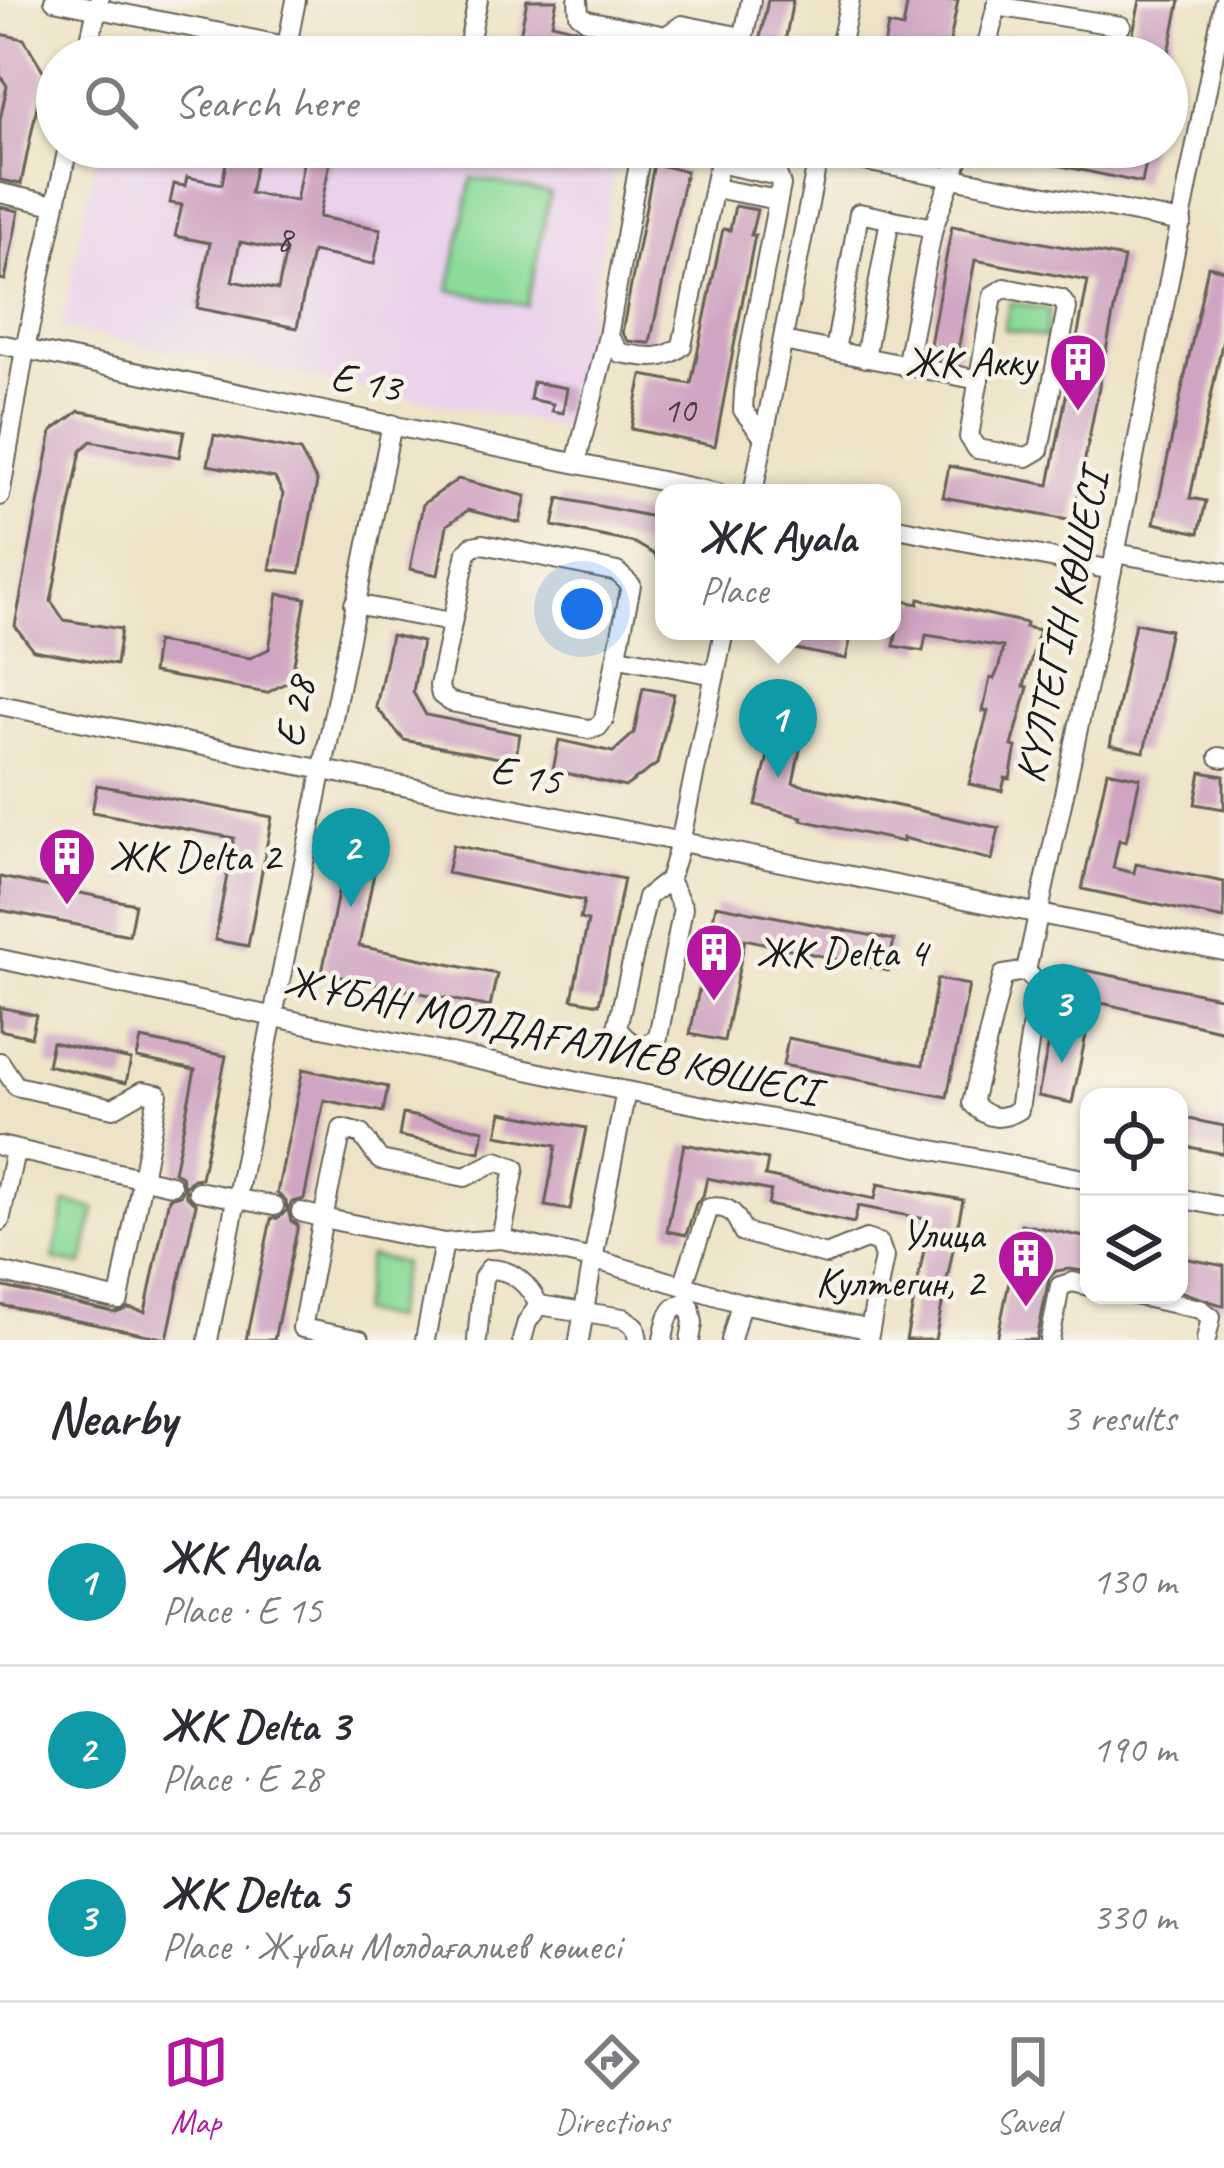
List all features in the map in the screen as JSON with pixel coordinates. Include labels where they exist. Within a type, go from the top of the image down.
[{"type":"street","points":[[53,0],[98,4],[241,36]]},
{"type":"street","points":[[288,36],[296,0]]},
{"type":"street","points":[[470,36],[478,0]]},
{"type":"street","points":[[578,0],[579,14],[587,20],[666,36],[682,25],[726,36],[744,35],[751,0]]},
{"type":"street","points":[[842,36],[850,0]]},
{"type":"street","name":"КҮЛТЕГІН КӨШЕСІ","points":[[1026,971],[1224,2]]},
{"type":"street","points":[[989,36],[997,3],[1120,26]]},
{"type":"street","points":[[91,36],[98,4]]},
{"type":"street","points":[[0,496],[64,168]]},
{"type":"street","points":[[576,463],[608,336],[639,168]]},
{"type":"street","points":[[608,336],[620,353],[655,358],[672,355],[682,346],[717,168]]},
{"type":"street","points":[[756,168],[778,176],[781,185],[745,374],[743,410],[762,435]]},
{"type":"street","points":[[754,484],[816,168]]},
{"type":"street","points":[[907,168],[1182,222]]},
{"type":"street","points":[[906,367],[933,228],[955,168]]},
{"type":"street","points":[[713,188],[778,200]]},
{"type":"street","points":[[0,194],[56,205]]},
{"type":"street","points":[[835,351],[859,213],[933,228]]},
{"type":"street","points":[[865,358],[890,219]]},
{"type":"street","points":[[998,290],[1066,303],[1034,456],[970,444],[979,380],[993,295],[998,290]]},
{"type":"street","points":[[783,341],[979,380]]},
{"type":"street","name":"E 13","points":[[0,344],[675,484]]},
{"type":"street","name":"E 28","points":[[208,1340],[392,424]]},
{"type":"street","points":[[901,528],[1113,562],[1224,572]]},
{"type":"street","points":[[484,544],[617,572],[631,586],[619,657],[598,727],[588,729],[451,702],[441,695],[452,622],[472,546],[484,544]]},
{"type":"street","points":[[354,604],[452,622]]},
{"type":"street","points":[[669,880],[683,908],[658,1037],[635,1045],[617,1028],[647,897],[669,880],[680,843],[722,640]]},
{"type":"street","points":[[619,657],[715,675]]},
{"type":"street","name":"E 15","points":[[0,705],[1224,950]]},
{"type":"street","name":"ЖҰБАН МОЛДАҒАЛИЕВ КӨШЕСІ","points":[[0,959],[626,1091],[1080,1178]]},
{"type":"street","points":[[1026,971],[1038,984],[1019,1110],[1005,1118],[983,1115],[972,1103],[1003,976],[1026,971]]},
{"type":"street","points":[[0,1062],[16,1086],[113,1108],[143,1091],[158,1094],[119,1300],[0,1272]]},
{"type":"street","points":[[579,1340],[626,1091]]},
{"type":"street","points":[[360,1340],[302,1328],[342,1129],[361,1135],[380,1160],[465,1177],[497,1161],[515,1168],[501,1239]]},
{"type":"street","points":[[0,1221],[7,1149],[171,1185]]},
{"type":"street","points":[[198,1191],[274,1207]]},
{"type":"street","points":[[1188,1200],[1224,1207]]},
{"type":"street","points":[[301,1212],[444,1243],[501,1239],[593,1259],[741,1303],[867,1335],[884,1257],[879,1243],[866,1239],[826,1255],[743,1232],[735,1213],[722,1206],[709,1208],[683,1285]]},
{"type":"street","points":[[425,1340],[444,1243]]},
{"type":"street","points":[[477,1340],[483,1278],[489,1269],[505,1269],[530,1289],[539,1306]]},
{"type":"street","points":[[1050,1340],[1060,1286],[1080,1284]]},
{"type":"street","points":[[663,1340],[667,1318],[684,1303],[690,1306],[693,1323],[690,1340]]},
{"type":"street","points":[[731,1340],[741,1303]]},
{"type":"street","points":[[1176,1304],[1200,1309],[1210,1317],[1207,1340]]},
{"type":"street","points":[[539,1306],[623,1318],[635,1327],[638,1340]]},
{"type":"street","points":[[522,1340],[539,1306]]},
{"type":"shaded area","points":[[93,168],[615,168],[570,429],[61,329]]},
{"type":"green space","points":[[472,178],[550,193],[527,306],[449,290]]},
{"type":"green space","points":[[1010,302],[1050,310],[1045,338],[1004,329]]},
{"type":"green space","points":[[66,1202],[95,1209],[83,1265],[53,1259]]},
{"type":"green space","points":[[369,1256],[403,1263],[392,1319],[359,1313]]},
{"type":"building","points":[[527,0],[557,0],[552,23],[605,36],[520,36]]},
{"type":"building","points":[[768,0],[793,0],[786,36],[760,36]]},
{"type":"building","points":[[908,0],[958,0],[951,36],[886,36],[888,25],[903,28]]},
{"type":"building","points":[[1140,0],[1180,0],[1172,36],[1132,36]]},
{"type":"building","points":[[0,34],[24,39],[36,59],[36,111],[21,184],[0,180],[0,120],[7,86],[0,75]]},
{"type":"building","points":[[225,168],[255,168],[250,193],[296,201],[302,168],[329,168],[319,217],[381,229],[374,264],[312,252],[297,328],[197,308],[210,243],[175,236],[182,205],[170,203],[174,184],[185,186],[187,177],[222,184]],"holes":[[[240,242],[286,251],[278,290],[232,281]]]},
{"type":"building","points":[[653,168],[686,171],[650,343],[628,341],[622,333]]},
{"type":"building","points":[[1071,168],[1145,168],[1142,183]]},
{"type":"building","points":[[735,206],[757,210],[751,235],[755,235],[715,446],[631,429],[642,375],[691,384],[723,229],[730,230]]},
{"type":"building","points":[[0,207],[19,211],[5,280],[0,279]]},
{"type":"building","name":"ЖК Акку","points":[[952,226],[1124,258],[1073,521],[943,497],[949,466],[1049,485],[1088,281],[975,260],[956,360],[928,355]]},
{"type":"building","points":[[1208,266],[1224,270],[1224,334],[1190,498],[1206,501],[1199,533],[1154,523]]},
{"type":"building","points":[[533,382],[567,388],[563,413],[552,411],[553,404],[530,399]]},
{"type":"building","points":[[79,411],[184,431],[179,457],[91,441],[81,451],[51,601],[64,620],[121,629],[116,665],[33,650],[15,626],[52,431]]},
{"type":"building","points":[[214,435],[300,451],[317,482],[300,573],[270,569],[283,494],[275,478],[208,465]]},
{"type":"building","points":[[458,479],[526,496],[520,523],[468,510],[447,525],[438,575],[410,569],[423,504]]},
{"type":"building","points":[[559,498],[655,517],[655,556],[635,543],[553,526]]},
{"type":"building","points":[[278,594],[306,598],[291,680],[267,693],[152,673],[156,642],[250,658],[269,649]]},
{"type":"building","points":[[919,599],[1039,630],[1012,746],[1016,747],[1010,779],[1005,778],[1002,791],[969,784],[988,711],[983,711],[990,678],[994,679],[1003,647],[926,635],[923,651],[894,646],[895,640],[901,640],[903,601],[918,604]]},
{"type":"building","points":[[1135,623],[1170,630],[1144,752],[1110,745]]},
{"type":"building","points":[[391,635],[422,642],[413,692],[426,715],[520,734],[515,761],[404,740],[376,707]]},
{"type":"building","points":[[770,640],[850,640],[846,659],[769,644]]},
{"type":"building","points":[[643,688],[674,694],[657,764],[625,787],[553,770],[559,740],[613,752],[634,733]]},
{"type":"building","points":[[781,702],[809,708],[793,783],[999,828],[992,860],[801,820],[756,805]]},
{"type":"building","points":[[1107,771],[1140,778],[1126,842],[1119,840],[1113,868],[1134,873],[1136,864],[1224,882],[1224,919],[1082,889]]},
{"type":"building","points":[[1201,772],[1224,776],[1224,809],[1195,804]]},
{"type":"building","points":[[97,785],[272,817],[248,946],[215,940],[234,838],[92,812]]},
{"type":"building","points":[[453,845],[624,879],[599,1004],[572,999],[588,921],[580,919],[584,901],[447,873]]},
{"type":"building","points":[[345,858],[376,864],[359,946],[497,974],[490,1007],[322,973]]},
{"type":"building","name":"ЖК Delta 2","points":[[0,877],[135,904],[129,935],[0,910]]},
{"type":"building","name":"ЖК Delta 4","points":[[716,905],[894,940],[888,971],[745,939],[724,1041],[690,1034]]},
{"type":"building","points":[[1064,966],[1224,998],[1224,1031],[1093,1001],[1072,1103],[1038,1096]]},
{"type":"building","points":[[937,979],[969,985],[947,1097],[783,1065],[788,1038],[923,1065]]},
{"type":"building","points":[[0,1007],[36,1015],[31,1037],[0,1030]]},
{"type":"building","points":[[141,1039],[226,1056],[201,1178],[185,1187],[186,1196],[196,1204],[167,1339],[0,1305],[0,1286],[116,1313],[129,1308],[145,1312],[169,1198],[180,1195],[184,1187],[181,1176],[174,1172],[195,1070],[137,1058]]},
{"type":"building","points":[[52,1042],[131,1060],[126,1083],[47,1065]]},
{"type":"building","points":[[303,1069],[388,1087],[383,1112],[324,1100],[304,1199],[292,1202],[288,1210],[291,1221],[298,1225],[274,1340],[246,1340],[271,1219],[287,1210],[286,1201],[277,1193]]},
{"type":"building","points":[[502,1112],[586,1128],[570,1210],[545,1206],[556,1146],[497,1135]]},
{"type":"building","points":[[403,1114],[484,1130],[480,1152],[399,1136]]},
{"type":"building","points":[[1188,1119],[1224,1126],[1224,1154],[1188,1147]]},
{"type":"building","points":[[684,1144],[768,1160],[765,1176],[875,1199],[878,1184],[963,1200],[935,1340],[906,1340],[930,1220],[858,1206],[854,1223],[768,1205],[771,1191],[707,1178],[686,1235],[667,1231]]},
{"type":"building","name":"Улица Култегин, 2","points":[[1021,1224],[1080,1236],[1080,1271],[1056,1271],[1049,1278],[1037,1340],[997,1340]]},
{"type":"building","points":[[1188,1259],[1224,1266],[1224,1306],[1188,1294]]},
{"type":"place","name":"ЖК Акку","points":[[1078,413]]},
{"type":"place","name":"ЖК Ayala","points":[[778,778]]},
{"type":"place","name":"ЖК Delta 2","points":[[67,907]]},
{"type":"place","name":"ЖК Delta 3","points":[[351,907]]},
{"type":"place","name":"ЖК Delta 4","points":[[714,1003]]},
{"type":"place","name":"ЖК Delta 5","points":[[1062,1063]]},
{"type":"place","name":"Улица Култегин, 2","points":[[1026,1309]]}]
